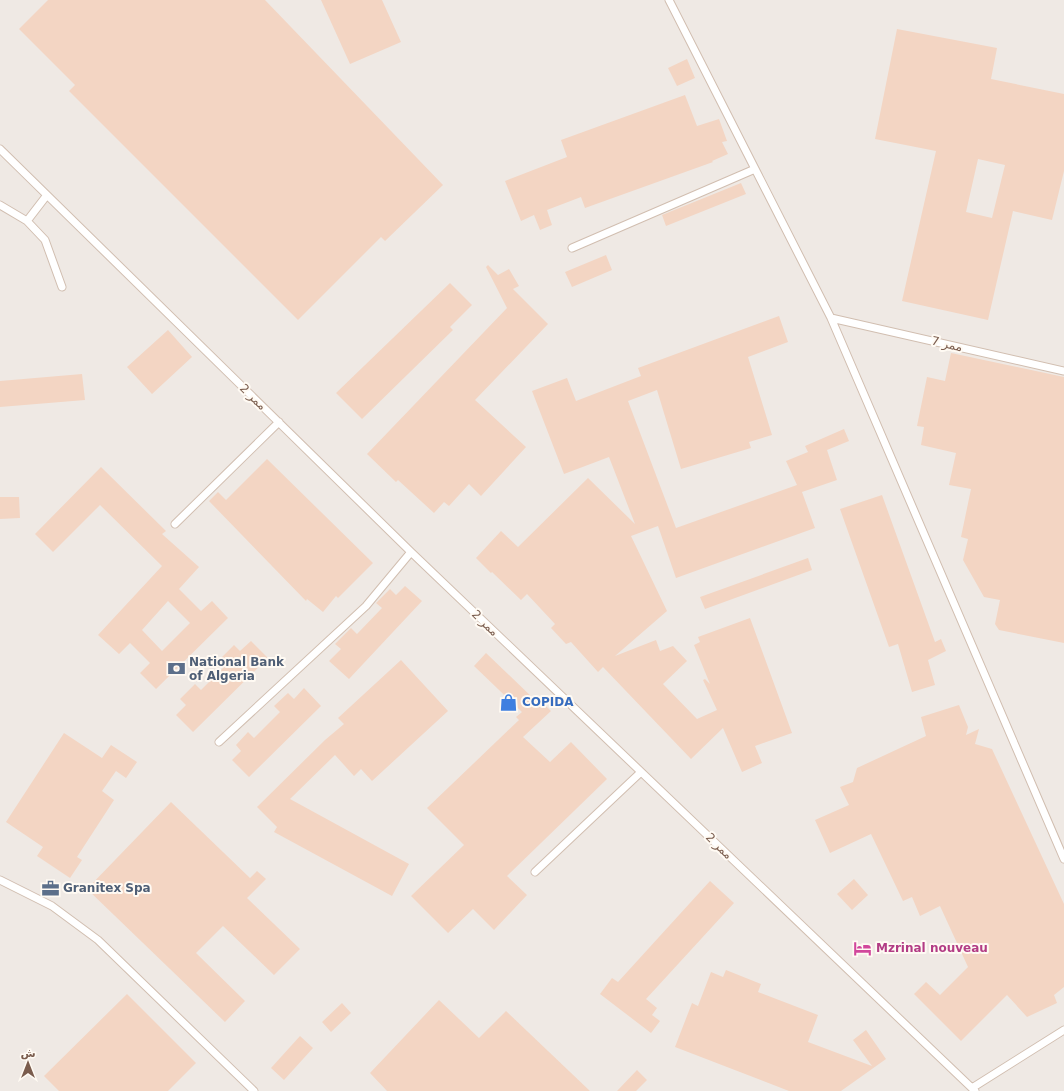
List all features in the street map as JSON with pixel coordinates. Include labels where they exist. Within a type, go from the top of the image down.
[{"type":"lane","points":[[669,0],[831,318],[1064,859]]},
{"type":"lane","name":"ممر 2","points":[[0,149],[411,552],[974,1089]]},
{"type":"lane","points":[[572,248],[755,169]]},
{"type":"lane","points":[[27,221],[47,195]]},
{"type":"lane","points":[[0,205],[27,221],[45,240],[62,287]]},
{"type":"lane","name":"ممر 7","points":[[831,318],[1064,371]]},
{"type":"lane","points":[[175,524],[279,422]]},
{"type":"lane","points":[[219,742],[366,606],[411,552]]},
{"type":"lane","points":[[535,872],[641,772]]},
{"type":"lane","points":[[0,880],[52,906],[98,940],[254,1091]]},
{"type":"lane","points":[[974,1089],[1064,1030]]},
{"type":"shaded area","points":[[0,0],[1064,0],[1064,1091],[0,1091]]},
{"type":"building","points":[[48,0],[265,0],[443,185],[385,241],[381,237],[298,320],[69,91],[75,85],[19,29]]},
{"type":"building","points":[[321,0],[382,0],[401,42],[350,64]]},
{"type":"building","points":[[897,29],[997,48],[991,79],[1064,94],[1064,171],[1052,220],[1013,211],[988,320],[902,301],[936,151],[875,139]],"holes":[[[978,159],[1005,165],[992,218],[966,212]]]},
{"type":"building","points":[[687,59],[695,78],[677,86],[668,68]]},
{"type":"building","points":[[685,95],[697,126],[719,119],[727,141],[722,142],[728,154],[712,161],[713,162],[585,208],[581,197],[547,210],[552,225],[540,230],[534,215],[521,221],[505,181],[567,157],[561,140]]},
{"type":"building","points":[[741,183],[746,194],[666,226],[662,215]]},
{"type":"building","points":[[606,255],[612,270],[572,287],[565,272]]},
{"type":"building","points":[[488,265],[498,275],[509,269],[519,286],[513,289],[548,324],[475,400],[526,447],[481,496],[469,484],[449,506],[444,502],[434,513],[398,480],[396,482],[367,454],[507,308],[486,267]]},
{"type":"building","points":[[450,283],[472,305],[450,327],[453,330],[362,419],[336,393]]},
{"type":"building","points":[[779,316],[788,342],[748,357],[772,435],[749,442],[751,448],[681,469],[657,390],[628,401],[676,528],[797,485],[786,461],[808,452],[805,446],[844,429],[849,441],[827,450],[837,480],[802,492],[815,528],[676,578],[658,526],[631,536],[667,611],[615,656],[656,640],[660,651],[673,646],[687,661],[663,684],[697,719],[717,710],[703,680],[705,679],[710,684],[694,645],[700,642],[698,637],[750,618],[792,733],[755,746],[762,763],[742,772],[723,728],[691,759],[603,667],[598,672],[571,642],[566,644],[551,628],[555,624],[527,594],[521,600],[476,558],[501,531],[518,547],[588,478],[635,524],[609,457],[564,474],[532,391],[567,378],[576,401],[641,376],[638,368]]},
{"type":"building","points":[[168,330],[192,357],[152,394],[127,367]]},
{"type":"building","points":[[951,353],[1064,377],[1064,643],[999,630],[995,624],[1000,600],[984,597],[963,560],[968,539],[961,537],[971,489],[949,485],[956,453],[921,445],[924,427],[917,426],[927,377],[945,381]]},
{"type":"building","points":[[82,374],[85,400],[0,407],[0,381]]},
{"type":"building","points":[[267,459],[373,563],[338,598],[336,596],[323,612],[307,599],[306,601],[209,501],[218,492],[226,500]]},
{"type":"building","points":[[101,467],[166,531],[162,534],[199,567],[179,589],[201,611],[212,601],[228,618],[156,689],[140,673],[150,663],[130,643],[119,654],[98,635],[162,566],[100,505],[53,552],[35,534]],"holes":[[[168,601],[190,623],[162,651],[142,630]]]},
{"type":"building","points":[[882,495],[935,642],[941,639],[946,651],[928,660],[935,685],[912,692],[898,644],[889,647],[840,509]]},
{"type":"building","points":[[0,497],[19,497],[20,518],[0,519]]},
{"type":"building","points":[[808,558],[812,570],[705,609],[700,597]]},
{"type":"building","points":[[405,586],[422,601],[349,679],[329,661],[341,649],[335,644],[351,628],[357,634],[382,608],[376,603],[390,589],[396,595]]},
{"type":"building","points":[[251,641],[268,658],[193,732],[176,715],[186,705],[180,699],[195,684],[201,690],[226,665],[220,659],[234,645],[240,651]]},
{"type":"building","points":[[486,653],[535,700],[537,697],[551,711],[523,737],[550,762],[571,742],[607,779],[507,876],[527,895],[494,930],[473,909],[448,933],[411,896],[464,845],[427,808],[519,720],[516,717],[522,712],[474,666]]},
{"type":"building","points":[[401,660],[448,711],[372,781],[361,769],[354,776],[335,755],[290,799],[409,864],[392,896],[274,832],[277,827],[257,807],[325,740],[344,724],[338,718]]},
{"type":"building","points":[[304,688],[321,706],[249,777],[232,760],[241,751],[236,745],[248,732],[254,738],[280,712],[274,706],[288,693],[294,699]]},
{"type":"building","points":[[959,705],[968,727],[966,735],[979,729],[975,744],[992,749],[1064,904],[1064,987],[1054,995],[1057,1003],[1027,1017],[1007,995],[961,1041],[914,994],[926,982],[940,995],[968,967],[940,906],[920,916],[912,897],[903,901],[871,834],[830,853],[815,820],[849,805],[840,787],[853,782],[857,768],[926,736],[921,717]]},
{"type":"building","points":[[64,733],[102,758],[111,745],[137,762],[126,778],[116,771],[102,791],[114,800],[77,857],[82,860],[70,878],[37,856],[43,847],[6,822]]},
{"type":"building","points":[[171,802],[250,878],[257,871],[266,879],[247,898],[300,949],[274,975],[223,926],[196,953],[245,1001],[225,1022],[87,889]]},
{"type":"building","points":[[854,879],[868,895],[852,910],[837,894]]},
{"type":"building","points":[[710,881],[734,903],[646,999],[657,1008],[652,1015],[660,1021],[651,1033],[600,994],[612,978],[618,982]]},
{"type":"building","points":[[726,970],[761,984],[758,992],[818,1015],[808,1042],[872,1066],[853,1040],[866,1030],[886,1059],[841,1091],[789,1091],[675,1047],[692,1003],[698,1006],[711,972],[723,977]]},
{"type":"building","points":[[127,994],[196,1063],[168,1091],[59,1091],[44,1076]]},
{"type":"building","points":[[439,1000],[479,1038],[506,1011],[590,1091],[387,1091],[370,1073]]},
{"type":"building","points":[[342,1003],[351,1013],[331,1032],[322,1022]]},
{"type":"building","points":[[300,1036],[313,1048],[284,1080],[271,1068]]},
{"type":"building","points":[[637,1070],[647,1080],[636,1091],[617,1091]]},
{"type":"place","name":"National Bank of Algeria","points":[[176,669]]},
{"type":"place","name":"COPIDA","points":[[509,702]]},
{"type":"place","name":"Granitex Spa","points":[[50,888]]},
{"type":"place","name":"Mzrinal nouveau","points":[[863,948]]}]
